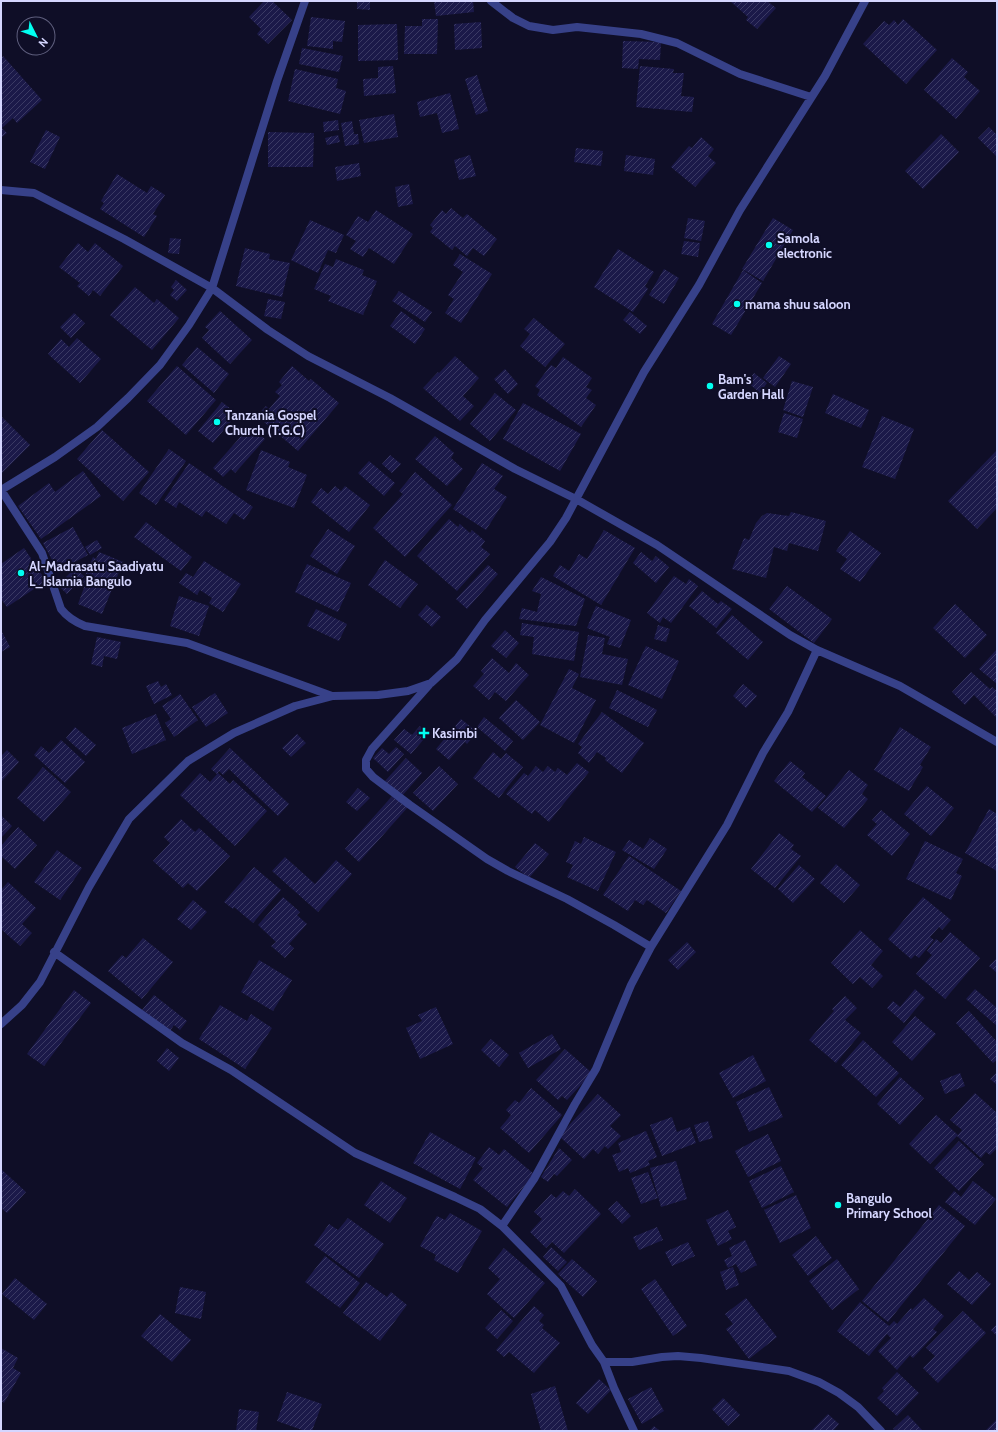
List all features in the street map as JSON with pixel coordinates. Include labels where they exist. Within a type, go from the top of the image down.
[{"type":"street","points":[[305,1],[277,81],[212,288],[189,325],[160,365],[97,427],[56,457],[1,490],[42,553],[61,609],[66,616],[75,623],[187,643],[333,696]]},
{"type":"street","points":[[491,1],[513,18],[529,26],[553,30],[577,27],[641,34],[677,43],[740,74],[812,97]]},
{"type":"street","points":[[651,947],[574,903],[492,862],[410,805],[373,777],[366,770],[366,760],[372,749],[381,738],[431,683],[457,659],[485,620],[550,542],[576,499],[644,372],[699,284],[740,210],[825,76],[865,1]]},
{"type":"street","points":[[1,190],[34,192],[124,239],[212,288],[268,330],[308,356],[396,402],[515,470],[576,499],[657,545],[790,635],[817,650],[900,686],[997,742]]},
{"type":"street","points":[[502,1226],[534,1179],[574,1104],[596,1069],[631,985],[651,947],[727,825],[763,753],[788,712],[817,650]]},
{"type":"street","points":[[1,1024],[22,1006],[40,982],[54,952],[89,887],[129,819],[188,761],[234,733],[295,706],[333,696],[378,695],[408,691],[431,683]]},
{"type":"street","points":[[54,952],[182,1043],[231,1070],[355,1153],[462,1200],[480,1209],[502,1226],[561,1286],[592,1345],[604,1362],[634,1431]]},
{"type":"street","points":[[604,1362],[632,1362],[678,1356],[789,1371],[819,1382],[838,1393],[858,1407],[881,1431]]},
{"type":"building","points":[[264,1],[272,1],[292,20],[268,44],[257,34],[261,29],[249,17]]},
{"type":"building","points":[[357,1],[370,1],[370,10],[357,9]]},
{"type":"building","points":[[434,1],[473,1],[474,12],[436,16]]},
{"type":"building","points":[[730,1],[767,1],[776,8],[757,29],[746,20],[748,17]]},
{"type":"building","points":[[311,17],[345,21],[342,42],[333,41],[333,49],[307,46]]},
{"type":"building","points":[[422,19],[438,19],[437,54],[404,54],[405,26],[422,26]]},
{"type":"building","points":[[903,19],[937,50],[906,84],[863,44],[884,21],[889,25],[894,20],[898,25]]},
{"type":"building","points":[[481,22],[482,48],[455,50],[454,24]]},
{"type":"building","points":[[397,24],[398,60],[358,61],[358,25]]},
{"type":"building","points":[[623,41],[661,42],[660,60],[639,59],[638,69],[622,68]]},
{"type":"building","points":[[302,48],[343,56],[339,72],[299,64]]},
{"type":"building","points":[[3,56],[42,100],[17,123],[13,118],[2,128],[7,133],[1,138],[1,58]]},
{"type":"building","points":[[952,58],[968,72],[964,77],[980,91],[956,119],[924,90]]},
{"type":"building","points":[[393,66],[396,93],[364,96],[363,79],[378,78],[378,67]]},
{"type":"building","points":[[640,66],[674,69],[673,73],[684,73],[681,96],[694,97],[692,112],[636,107]]},
{"type":"building","points":[[295,69],[338,79],[336,88],[346,91],[340,114],[288,101]]},
{"type":"building","points":[[477,75],[488,111],[476,115],[465,79]]},
{"type":"building","points":[[450,93],[459,129],[442,133],[437,113],[420,117],[417,102]]},
{"type":"building","points":[[394,114],[398,137],[364,143],[359,120]]},
{"type":"building","points":[[338,120],[339,130],[324,132],[323,122]]},
{"type":"building","points":[[352,121],[354,134],[358,134],[359,144],[345,146],[341,123]]},
{"type":"building","points":[[989,127],[997,135],[997,157],[978,138]]},
{"type":"building","points":[[46,130],[60,137],[45,169],[30,162]]},
{"type":"building","points":[[268,132],[314,133],[313,167],[268,167]]},
{"type":"building","points":[[941,134],[959,152],[923,189],[905,171]]},
{"type":"building","points":[[338,135],[340,142],[327,145],[325,138]]},
{"type":"building","points":[[701,137],[714,149],[708,156],[716,163],[695,187],[671,167],[689,146],[692,148]]},
{"type":"building","points":[[576,148],[603,151],[601,166],[574,162]]},
{"type":"building","points":[[470,155],[476,176],[459,180],[454,160]]},
{"type":"building","points":[[626,155],[655,159],[653,175],[624,171]]},
{"type":"building","points":[[359,163],[361,176],[337,181],[335,167]]},
{"type":"building","points":[[117,174],[147,193],[151,186],[165,195],[153,214],[157,216],[144,237],[100,209],[104,203],[101,201]]},
{"type":"building","points":[[409,184],[413,204],[398,207],[395,187]]},
{"type":"building","points":[[451,208],[463,218],[467,214],[497,239],[484,256],[473,248],[467,256],[455,246],[452,250],[430,232],[433,228],[430,225],[442,210],[446,214]]},
{"type":"building","points":[[376,210],[413,234],[394,264],[369,248],[363,257],[350,249],[356,241],[346,235],[358,216],[368,222]]},
{"type":"building","points":[[688,218],[705,221],[701,241],[684,238]]},
{"type":"building","points":[[773,218],[793,230],[763,281],[742,269]]},
{"type":"building","points":[[310,220],[344,235],[336,253],[328,250],[318,273],[291,260]]},
{"type":"building","points":[[170,238],[181,239],[179,254],[168,253]]},
{"type":"building","points":[[684,241],[700,243],[698,257],[681,254]]},
{"type":"building","points":[[78,243],[88,252],[95,243],[123,266],[100,296],[93,290],[89,296],[77,286],[80,283],[59,267]]},
{"type":"building","points":[[245,248],[270,254],[269,259],[290,263],[282,297],[236,286]]},
{"type":"building","points":[[618,249],[654,272],[645,286],[648,289],[633,312],[594,287]]},
{"type":"building","points":[[460,254],[492,274],[461,323],[445,313],[454,299],[448,295],[463,272],[453,265]]},
{"type":"building","points":[[336,259],[364,270],[362,275],[377,281],[363,315],[328,301],[331,296],[314,289],[325,264],[333,267]]},
{"type":"building","points":[[664,269],[679,278],[664,304],[649,295]]},
{"type":"building","name":"mama shuu saloon","points":[[743,270],[762,283],[731,335],[712,324]]},
{"type":"building","points":[[176,280],[187,290],[177,301],[170,295],[174,290],[171,287]]},
{"type":"building","points":[[135,287],[154,303],[157,299],[179,318],[152,350],[110,315]]},
{"type":"building","points":[[399,291],[432,312],[425,322],[392,301]]},
{"type":"building","points":[[268,299],[285,302],[281,319],[264,316]]},
{"type":"building","points":[[220,311],[252,340],[230,364],[202,338],[209,330],[205,327]]},
{"type":"building","points":[[401,311],[425,329],[415,344],[390,326]]},
{"type":"building","points":[[630,312],[647,326],[640,334],[623,320]]},
{"type":"building","points":[[74,313],[85,323],[71,338],[60,327]]},
{"type":"building","points":[[534,318],[565,344],[545,367],[520,346],[530,334],[524,329]]},
{"type":"building","points":[[77,338],[101,359],[80,383],[48,354],[61,339],[69,347]]},
{"type":"building","points":[[197,347],[229,374],[214,393],[182,365]]},
{"type":"building","points":[[455,356],[479,378],[463,396],[474,406],[460,421],[423,388]]},
{"type":"building","points":[[779,356],[791,364],[775,387],[763,378]]},
{"type":"building","points":[[563,357],[592,378],[586,387],[592,390],[586,398],[596,405],[581,427],[537,395],[540,390],[535,386],[551,365],[556,368]]},
{"type":"building","points":[[177,366],[216,400],[186,435],[147,401]]},
{"type":"building","points":[[292,366],[309,381],[311,379],[339,403],[298,451],[257,416],[266,406],[269,409],[280,396],[275,392],[282,385],[279,382]]},
{"type":"building","points":[[505,369],[518,384],[508,394],[494,379]]},
{"type":"building","points":[[754,373],[767,383],[760,393],[747,382]]},
{"type":"building","points":[[792,381],[813,387],[803,417],[783,410]]},
{"type":"building","points":[[495,393],[516,410],[490,441],[470,424]]},
{"type":"building","points":[[833,394],[869,410],[861,428],[825,413]]},
{"type":"building","name":"Tanzania Gospel Church (T.G.C)","points":[[222,402],[237,414],[213,443],[198,431]]},
{"type":"building","points":[[523,403],[581,434],[560,471],[503,439]]},
{"type":"building","points":[[784,413],[803,419],[797,438],[778,432]]},
{"type":"building","points":[[1,416],[30,445],[1,474]]},
{"type":"building","points":[[882,416],[914,429],[895,479],[862,467]]},
{"type":"building","points":[[250,426],[265,439],[235,473],[231,469],[223,477],[213,468]]},
{"type":"building","points":[[102,430],[149,472],[123,501],[77,459]]},
{"type":"building","points":[[435,436],[454,453],[451,458],[463,469],[447,486],[415,459]]},
{"type":"building","points":[[169,449],[186,461],[156,505],[139,493]]},
{"type":"building","points":[[261,450],[290,462],[288,467],[307,475],[294,508],[246,490]]},
{"type":"building","points":[[997,450],[997,508],[977,529],[948,501]]},
{"type":"building","points":[[390,455],[401,464],[392,473],[382,464]]},
{"type":"building","points":[[369,461],[395,483],[384,496],[358,473]]},
{"type":"building","points":[[189,463],[253,507],[244,520],[234,513],[226,524],[206,511],[202,517],[179,502],[176,508],[164,500]]},
{"type":"building","points":[[482,463],[503,476],[494,489],[507,497],[486,530],[453,509]]},
{"type":"building","points":[[83,471],[101,496],[41,539],[18,506],[49,483],[55,492]]},
{"type":"building","points":[[415,472],[452,505],[405,557],[373,528],[403,494],[399,491]]},
{"type":"building","points":[[335,486],[341,491],[345,486],[370,505],[349,532],[311,502],[321,488],[328,494]]},
{"type":"building","points":[[791,512],[826,521],[818,551],[789,543],[787,551],[774,547],[766,578],[732,569],[744,538],[749,540],[756,523],[762,516],[767,513],[789,516]]},
{"type":"building","points":[[449,519],[458,527],[460,524],[470,533],[472,530],[485,541],[481,547],[490,554],[457,591],[417,556]]},
{"type":"building","points":[[146,522],[192,557],[181,571],[134,537]]},
{"type":"building","points":[[73,527],[88,555],[58,571],[43,543]]},
{"type":"building","points":[[328,529],[355,546],[337,574],[310,556]]},
{"type":"building","points":[[604,530],[635,548],[601,605],[553,576],[560,565],[569,571],[579,554],[587,559]]},
{"type":"building","points":[[850,531],[881,553],[860,582],[840,569],[847,559],[836,551]]},
{"type":"building","points":[[97,540],[102,548],[90,555],[85,547]]},
{"type":"building","name":"Al-Madrasatu Saadiyatu L_Islamia Bangulo","points":[[24,548],[46,581],[7,607],[1,599],[1,564]]},
{"type":"building","points":[[99,552],[123,562],[102,614],[78,604],[85,585],[82,583],[93,557],[96,559]]},
{"type":"building","points":[[641,552],[652,561],[656,556],[669,567],[656,583],[633,563]]},
{"type":"building","points":[[385,560],[418,584],[400,608],[368,585]]},
{"type":"building","points":[[204,561],[241,584],[223,612],[209,603],[212,598],[200,590],[197,595],[179,583],[186,573],[193,577]]},
{"type":"building","points":[[307,564],[351,583],[338,612],[295,592]]},
{"type":"building","points":[[488,565],[498,574],[467,609],[456,599]]},
{"type":"building","points":[[75,568],[84,576],[67,594],[58,585]]},
{"type":"building","points":[[674,576],[686,584],[689,579],[698,586],[671,623],[663,617],[660,623],[647,613]]},
{"type":"building","points":[[541,577],[585,599],[576,626],[519,619],[522,608],[537,612],[541,594],[532,591]]},
{"type":"building","points":[[787,586],[832,619],[814,643],[769,609]]},
{"type":"building","points":[[702,591],[718,604],[721,601],[732,609],[716,628],[689,606]]},
{"type":"building","points":[[179,596],[209,606],[199,636],[170,626]]},
{"type":"building","points":[[955,604],[987,635],[965,658],[933,628]]},
{"type":"building","points":[[427,605],[441,617],[432,627],[418,615]]},
{"type":"building","points":[[596,606],[631,620],[620,648],[607,644],[610,637],[587,628]]},
{"type":"building","points":[[316,609],[347,624],[339,641],[307,626]]},
{"type":"building","points":[[732,615],[763,642],[748,660],[716,633]]},
{"type":"building","points":[[522,623],[579,632],[574,661],[532,654],[534,637],[520,635]]},
{"type":"building","points":[[658,625],[670,629],[666,642],[654,639]]},
{"type":"building","points":[[1,630],[10,647],[1,652]]},
{"type":"building","points":[[505,630],[519,643],[506,658],[491,646]]},
{"type":"building","points":[[588,635],[605,638],[602,654],[628,659],[622,685],[580,677]]},
{"type":"building","points":[[97,637],[121,642],[117,659],[104,656],[102,667],[91,664]]},
{"type":"building","points":[[646,646],[679,661],[662,699],[628,685]]},
{"type":"building","points":[[997,649],[997,684],[979,669]]},
{"type":"building","points":[[492,658],[509,673],[516,663],[529,675],[506,701],[495,692],[489,700],[473,686],[484,674],[481,671]]},
{"type":"building","points":[[569,669],[579,674],[572,688],[596,700],[574,743],[540,725]]},
{"type":"building","points":[[971,672],[990,689],[992,687],[997,691],[997,718],[974,695],[965,705],[952,692]]},
{"type":"building","points":[[158,681],[161,687],[166,684],[172,695],[154,704],[146,686]]},
{"type":"building","points":[[743,684],[757,696],[746,708],[733,696]]},
{"type":"building","points":[[617,690],[657,710],[648,727],[609,708]]},
{"type":"building","points":[[215,693],[228,713],[206,727],[192,707]]},
{"type":"building","points":[[180,694],[198,720],[174,737],[165,723],[171,719],[162,706]]},
{"type":"building","points":[[516,700],[540,722],[523,740],[499,718]]},
{"type":"building","points":[[602,712],[644,743],[622,773],[597,752],[589,763],[578,753],[582,747],[578,744]]},
{"type":"building","points":[[156,714],[166,740],[132,754],[122,728]]},
{"type":"building","points":[[484,717],[513,741],[505,751],[477,727]]},
{"type":"building","points":[[461,719],[477,732],[467,744],[465,742],[449,760],[436,749]]},
{"type":"building","points":[[420,726],[429,733],[411,754],[394,740],[404,729],[412,735]]},
{"type":"building","points":[[75,727],[96,745],[86,756],[66,738]]},
{"type":"building","points":[[900,727],[931,747],[920,765],[923,767],[909,791],[874,770]]},
{"type":"building","points":[[297,734],[306,743],[291,757],[282,748]]},
{"type":"building","points":[[61,740],[85,762],[65,783],[34,755],[41,746],[49,753]]},
{"type":"building","points":[[396,747],[404,754],[388,772],[373,758],[382,748],[389,754]]},
{"type":"building","points":[[230,748],[289,804],[278,816],[229,769],[223,775],[219,771],[217,774],[211,769]]},
{"type":"building","points":[[7,750],[19,762],[1,782],[1,756]]},
{"type":"building","points":[[493,752],[501,759],[506,753],[523,767],[499,798],[473,778]]},
{"type":"building","points":[[406,758],[422,773],[402,796],[385,781]]},
{"type":"building","points":[[790,761],[805,773],[802,777],[826,796],[812,812],[774,781]]},
{"type":"building","points":[[577,763],[589,772],[549,822],[535,810],[532,814],[506,794],[524,773],[528,776],[536,766],[543,772],[548,766],[555,772],[558,768],[567,775]]},
{"type":"building","points":[[439,766],[458,784],[433,811],[413,793]]},
{"type":"building","points":[[43,767],[71,792],[44,822],[17,798]]},
{"type":"building","points":[[849,770],[868,785],[862,794],[868,799],[844,828],[818,808]]},
{"type":"building","points":[[200,773],[210,782],[218,773],[230,784],[233,780],[267,811],[235,846],[180,795]]},
{"type":"building","points":[[927,786],[954,808],[931,836],[904,814]]},
{"type":"building","points":[[358,788],[370,798],[357,811],[346,802]]},
{"type":"building","points":[[394,794],[408,807],[359,862],[345,849]]},
{"type":"building","points":[[989,809],[997,814],[997,871],[965,853]]},
{"type":"building","points":[[881,810],[910,834],[892,856],[867,835],[877,824],[872,820]]},
{"type":"building","points":[[1,815],[12,826],[1,838]]},
{"type":"building","points":[[181,819],[195,832],[199,828],[230,856],[197,891],[188,883],[183,888],[153,861],[170,843],[164,837]]},
{"type":"building","points":[[18,827],[37,845],[15,869],[1,856],[1,846]]},
{"type":"building","points":[[779,833],[794,845],[791,849],[801,856],[775,888],[751,869]]},
{"type":"building","points":[[584,837],[616,852],[598,891],[567,877],[573,865],[566,862],[575,841],[581,844]]},
{"type":"building","points":[[650,838],[667,849],[654,869],[622,850],[629,840],[643,849]]},
{"type":"building","points":[[925,841],[963,859],[956,873],[962,876],[951,900],[906,879]]},
{"type":"building","points":[[535,843],[549,854],[529,878],[515,867]]},
{"type":"building","points":[[57,850],[82,868],[60,900],[34,882]]},
{"type":"building","points":[[629,856],[681,891],[666,913],[647,900],[643,905],[635,900],[628,911],[603,895]]},
{"type":"building","points":[[285,857],[315,884],[336,860],[352,874],[318,912],[272,871]]},
{"type":"building","points":[[836,864],[860,885],[844,903],[820,883]]},
{"type":"building","points":[[799,865],[815,879],[793,903],[778,889]]},
{"type":"building","points":[[254,867],[281,890],[253,923],[234,907],[233,909],[224,902]]},
{"type":"building","points":[[8,882],[36,908],[22,924],[32,933],[20,946],[1,929],[1,890]]},
{"type":"building","points":[[283,897],[300,912],[297,915],[307,924],[289,944],[294,948],[285,958],[271,946],[276,942],[258,925]]},
{"type":"building","points":[[923,897],[951,920],[942,930],[939,927],[930,937],[934,940],[919,958],[915,955],[911,959],[888,939]]},
{"type":"building","points":[[193,900],[207,912],[191,930],[177,919]]},
{"type":"building","points":[[860,930],[883,951],[871,965],[883,976],[872,988],[860,977],[853,984],[831,963]]},
{"type":"building","points":[[950,932],[980,958],[945,999],[916,974],[932,955],[927,951],[936,939],[941,943]]},
{"type":"building","points":[[143,938],[173,962],[142,999],[108,971],[122,955],[126,958]]},
{"type":"building","points":[[687,942],[696,952],[678,970],[668,960]]},
{"type":"building","points":[[997,958],[997,973],[989,966]]},
{"type":"building","points":[[259,960],[292,980],[273,1011],[241,992]]},
{"type":"building","points":[[915,989],[925,998],[904,1023],[887,1008],[893,1001],[900,1007]]},
{"type":"building","points":[[975,989],[997,1008],[997,1026],[966,999]]},
{"type":"building","points":[[74,990],[91,1003],[44,1066],[27,1054]]},
{"type":"building","points":[[154,995],[187,1021],[180,1030],[174,1025],[170,1031],[142,1010]]},
{"type":"building","points":[[845,996],[857,1008],[845,1020],[861,1033],[836,1063],[809,1040],[834,1011],[832,1009]]},
{"type":"building","points":[[220,1005],[247,1021],[251,1014],[272,1028],[245,1069],[199,1039]]},
{"type":"building","points":[[436,1007],[453,1044],[420,1059],[406,1028],[422,1021],[418,1015]]},
{"type":"building","points":[[969,1011],[997,1042],[997,1060],[993,1063],[956,1023]]},
{"type":"building","points":[[915,1016],[936,1034],[912,1061],[892,1042]]},
{"type":"building","points":[[552,1034],[561,1049],[528,1068],[519,1053]]},
{"type":"building","points":[[491,1039],[509,1055],[499,1067],[481,1050]]},
{"type":"building","points":[[863,1040],[899,1073],[876,1097],[841,1065]]},
{"type":"building","points":[[167,1048],[179,1058],[169,1071],[157,1061]]},
{"type":"building","points":[[565,1049],[592,1073],[567,1100],[562,1096],[558,1100],[536,1080]]},
{"type":"building","points":[[753,1055],[766,1081],[733,1098],[719,1073]]},
{"type":"building","points":[[997,1072],[997,1085],[990,1079]]},
{"type":"building","points":[[960,1073],[965,1086],[945,1094],[940,1081]]},
{"type":"building","points":[[900,1077],[924,1098],[900,1125],[877,1104]]},
{"type":"building","points":[[769,1087],[783,1117],[749,1132],[736,1102]]},
{"type":"building","points":[[531,1088],[562,1115],[529,1153],[500,1128],[511,1115],[506,1110],[515,1100],[519,1103]]},
{"type":"building","points":[[975,1093],[997,1113],[997,1148],[990,1155],[986,1152],[981,1158],[957,1136],[930,1164],[909,1144],[936,1115],[958,1135],[962,1130],[950,1120]]},
{"type":"building","points":[[598,1094],[621,1115],[610,1126],[621,1136],[608,1149],[605,1146],[598,1154],[593,1149],[584,1159],[559,1136]]},
{"type":"building","points":[[672,1117],[677,1132],[690,1127],[696,1143],[662,1156],[650,1125]]},
{"type":"building","points":[[708,1121],[713,1138],[699,1142],[694,1125]]},
{"type":"building","points":[[646,1131],[657,1157],[648,1161],[650,1165],[630,1173],[628,1168],[619,1172],[612,1155],[621,1152],[618,1143]]},
{"type":"building","points":[[430,1132],[476,1158],[460,1189],[413,1163]]},
{"type":"building","points":[[768,1134],[781,1161],[748,1177],[735,1151]]},
{"type":"building","points":[[959,1141],[984,1164],[959,1191],[934,1168]]},
{"type":"building","points":[[489,1147],[499,1155],[504,1149],[534,1174],[507,1207],[473,1180],[483,1168],[477,1163]]},
{"type":"building","points":[[559,1148],[572,1160],[557,1176],[554,1174],[548,1182],[541,1177]]},
{"type":"building","points":[[676,1161],[687,1199],[661,1207],[650,1168]]},
{"type":"building","points":[[781,1166],[794,1192],[762,1208],[749,1181]]},
{"type":"building","points":[[1,1169],[26,1192],[7,1213],[1,1208]]},
{"type":"building","points":[[648,1172],[658,1198],[641,1204],[631,1178]]},
{"type":"building","points":[[381,1181],[407,1198],[390,1223],[364,1205]]},
{"type":"building","points":[[973,1181],[996,1199],[975,1225],[945,1202],[954,1191],[961,1197]]},
{"type":"building","points":[[575,1189],[601,1214],[564,1253],[552,1242],[546,1248],[530,1232],[542,1219],[534,1212],[551,1194],[556,1198],[563,1191],[569,1196]]},
{"type":"building","points":[[796,1195],[811,1228],[780,1243],[764,1210]]},
{"type":"building","points":[[617,1201],[631,1216],[622,1224],[608,1209]]},
{"type":"building","points":[[939,1205],[965,1226],[888,1322],[862,1301]]},
{"type":"building","points":[[728,1210],[736,1227],[728,1231],[732,1239],[718,1246],[706,1220]]},
{"type":"building","points":[[450,1213],[482,1231],[458,1273],[434,1260],[436,1255],[420,1246],[437,1216],[445,1220]]},
{"type":"building","points":[[348,1218],[384,1244],[359,1278],[314,1245],[329,1224],[338,1230]]},
{"type":"building","points":[[657,1227],[663,1240],[639,1250],[633,1237]]},
{"type":"building","points":[[816,1236],[832,1258],[808,1276],[792,1255]]},
{"type":"building","points":[[745,1240],[757,1265],[741,1273],[736,1264],[728,1268],[724,1260],[732,1256],[729,1248]]},
{"type":"building","points":[[688,1242],[695,1256],[672,1266],[665,1252]]},
{"type":"building","points":[[551,1247],[567,1262],[558,1271],[543,1257]]},
{"type":"building","points":[[504,1248],[545,1283],[514,1318],[487,1294],[500,1279],[488,1268]]},
{"type":"building","points":[[325,1256],[360,1283],[340,1308],[305,1282]]},
{"type":"building","points":[[572,1259],[597,1281],[583,1297],[558,1274]]},
{"type":"building","points":[[837,1259],[859,1289],[832,1310],[809,1281]]},
{"type":"building","points":[[733,1267],[739,1285],[726,1290],[720,1272]]},
{"type":"building","points":[[959,1271],[969,1280],[977,1272],[991,1284],[972,1305],[947,1284]]},
{"type":"building","points":[[15,1278],[47,1304],[34,1320],[2,1294]]},
{"type":"building","points":[[655,1279],[687,1326],[673,1336],[641,1289]]},
{"type":"building","points":[[366,1282],[387,1297],[391,1292],[407,1305],[380,1341],[343,1313]]},
{"type":"building","points":[[180,1287],[206,1292],[201,1319],[175,1313]]},
{"type":"building","points":[[746,1298],[777,1337],[749,1359],[726,1329],[733,1324],[725,1314]]},
{"type":"building","points":[[924,1298],[944,1316],[933,1329],[937,1332],[913,1358],[910,1355],[897,1370],[878,1351],[891,1338],[887,1334],[869,1356],[837,1331],[860,1302],[889,1326],[894,1321],[897,1324],[911,1308],[912,1310]]},
{"type":"building","points":[[534,1306],[544,1315],[539,1321],[544,1325],[542,1328],[560,1343],[534,1373],[509,1352],[504,1357],[496,1350]]},
{"type":"building","points":[[501,1310],[513,1321],[497,1339],[485,1328]]},
{"type":"building","points":[[963,1311],[986,1333],[938,1383],[923,1368],[935,1356],[926,1348]]},
{"type":"building","points":[[160,1314],[191,1340],[172,1362],[141,1336]]},
{"type":"building","points":[[997,1324],[997,1336],[991,1330]]},
{"type":"building","points":[[1,1348],[18,1358],[13,1368],[21,1373],[4,1403],[1,1401]]},
{"type":"building","points":[[897,1372],[919,1393],[897,1416],[877,1398],[884,1391],[882,1388]]},
{"type":"building","points":[[599,1379],[611,1390],[588,1414],[576,1403]]},
{"type":"building","points":[[555,1386],[568,1431],[541,1431],[531,1394]]},
{"type":"building","points":[[651,1387],[664,1411],[642,1424],[628,1399]]},
{"type":"building","points":[[287,1392],[322,1404],[312,1431],[305,1431],[277,1421]]},
{"type":"building","points":[[723,1398],[740,1415],[728,1426],[712,1409]]},
{"type":"building","points":[[239,1409],[259,1412],[256,1431],[236,1431]]},
{"type":"building","points":[[828,1414],[839,1424],[833,1431],[811,1431]]},
{"type":"building","points":[[908,1415],[923,1431],[895,1431],[893,1429]]},
{"type":"building","points":[[996,1420],[997,1431],[985,1431]]},
{"type":"building","points":[[654,1426],[660,1431],[649,1431]]},
{"type":"place","name":"Samola electronic","points":[[769,245]]},
{"type":"place","name":"mama shuu saloon","points":[[737,304]]},
{"type":"place","name":"Bam's Garden Hall","points":[[710,386]]},
{"type":"place","name":"Tanzania Gospel Church (T.G.C)","points":[[217,422]]},
{"type":"place","name":"Al-Madrasatu Saadiyatu L_Islamia Bangulo","points":[[21,573]]},
{"type":"place","name":"Kasimbi","points":[[424,733]]},
{"type":"place","name":"Bangulo Primary School","points":[[838,1205]]}]
